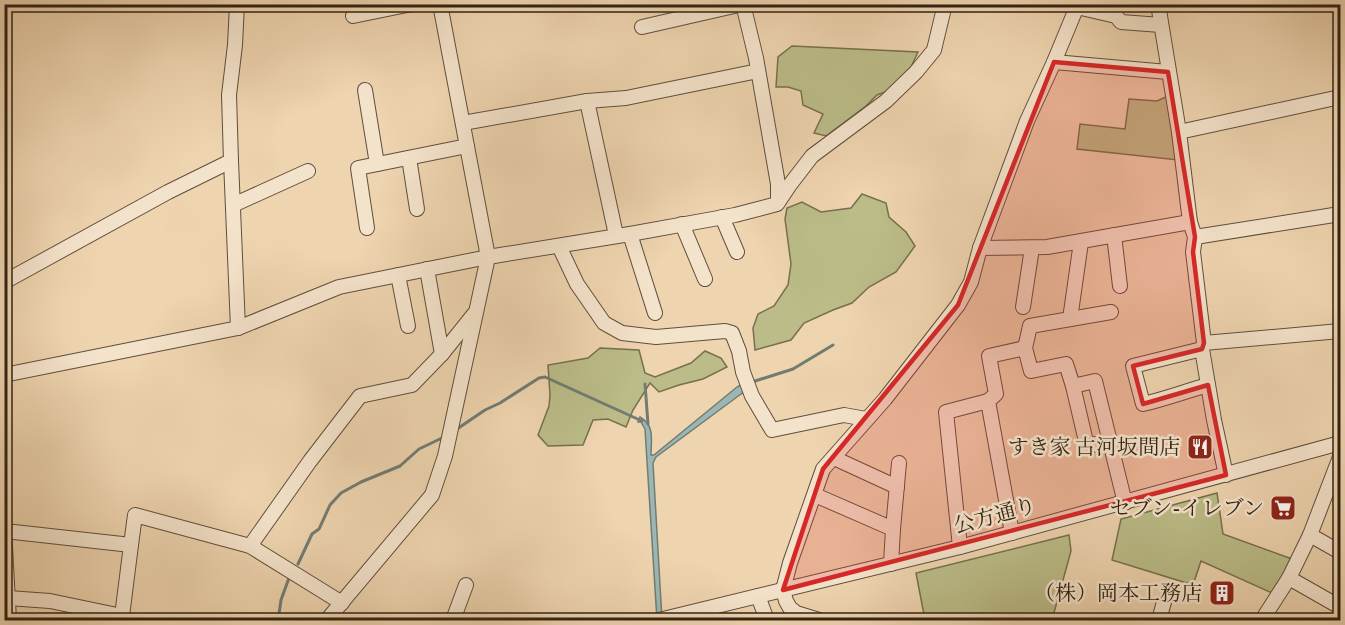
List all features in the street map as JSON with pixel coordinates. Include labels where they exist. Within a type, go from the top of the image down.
[{"type":"street","points":[[237,4],[229,95],[238,328]]},
{"type":"street","points":[[353,16],[411,4]]},
{"type":"street","points":[[327,621],[432,495],[445,456],[488,257],[440,4]]},
{"type":"street","points":[[642,27],[743,4],[758,71],[778,184],[777,204]]},
{"type":"street","points":[[4,375],[238,328],[339,287],[488,257],[722,217],[777,204],[812,156],[886,101],[916,72],[934,50],[945,4]]},
{"type":"street","points":[[1158,4],[1195,237],[1193,252],[1208,385],[1226,475]]},
{"type":"street","points":[[819,621],[796,613],[790,608],[783,590],[790,563],[823,469],[885,399],[958,305],[971,282],[980,248],[1023,130],[1077,6],[1116,16],[1121,22],[1161,24]]},
{"type":"street","points":[[1054,62],[1168,72]]},
{"type":"street","points":[[463,123],[587,101],[626,98],[758,71]]},
{"type":"street","points":[[365,90],[377,164]]},
{"type":"street","points":[[1179,132],[1341,97]]},
{"type":"street","points":[[587,101],[623,235],[655,313]]},
{"type":"street","points":[[367,228],[358,168],[468,146]]},
{"type":"street","points":[[409,158],[417,209]]},
{"type":"street","points":[[4,282],[168,192],[231,161]]},
{"type":"street","points":[[233,205],[308,171]]},
{"type":"street","points":[[1195,237],[1341,214]]},
{"type":"street","points":[[722,217],[736,252]]},
{"type":"street","points":[[980,248],[1047,247],[1191,222]]},
{"type":"street","points":[[682,224],[705,279]]},
{"type":"street","points":[[1114,235],[1120,286]]},
{"type":"street","points":[[1070,319],[1081,242]]},
{"type":"street","points":[[559,246],[577,284],[604,323],[622,333],[656,337],[725,331],[732,333],[752,396],[772,429],[844,415],[866,419]]},
{"type":"street","points":[[1023,307],[1032,248]]},
{"type":"street","points":[[427,269],[442,354]]},
{"type":"street","points":[[398,275],[408,326]]},
{"type":"street","points":[[250,546],[310,461],[360,396],[412,385],[442,354],[477,310]]},
{"type":"street","points":[[1109,441],[1087,446],[1066,364],[1031,371],[1025,348],[1030,326],[1111,312]]},
{"type":"street","points":[[1208,385],[1143,404],[1133,366],[1203,346],[1341,331]]},
{"type":"street","points":[[960,547],[946,412],[988,401],[996,394],[988,356],[1025,348]]},
{"type":"street","points":[[1073,386],[1095,381],[1125,503]]},
{"type":"street","points":[[988,401],[1012,533]]},
{"type":"street","name":"公方通り","points":[[659,621],[960,547],[1341,442]]},
{"type":"street","points":[[1262,621],[1289,578],[1310,535],[1341,457]]},
{"type":"street","points":[[834,458],[897,487]]},
{"type":"street","points":[[891,564],[899,463]]},
{"type":"street","points":[[814,495],[893,529]]},
{"type":"street","points":[[8,598],[50,601],[128,618],[131,545],[135,515],[250,546],[342,603]]},
{"type":"street","points":[[9,621],[5,530],[131,545]]},
{"type":"street","points":[[1310,535],[1341,552]]},
{"type":"street","points":[[1289,578],[1341,607]]},
{"type":"street","points":[[453,621],[466,585]]},
{"type":"street","points":[[758,596],[767,621]]},
{"type":"street","points":[[1159,621],[1164,602]]},
{"type":"highlighted area","points":[[1054,62],[1168,72],[1195,237],[1193,252],[1204,343],[1202,349],[1133,366],[1143,404],[1208,385],[1226,475],[783,590],[823,469],[958,305]]},
{"type":"green space","points":[[792,46],[918,52],[902,86],[877,95],[826,136],[814,133],[823,114],[803,105],[801,91],[788,87],[776,87],[778,57]]},
{"type":"green space","points":[[1170,95],[1178,160],[1077,149],[1080,124],[1125,129],[1129,99],[1157,101]]},
{"type":"green space","points":[[862,194],[886,203],[889,217],[906,232],[915,246],[896,272],[869,287],[852,303],[804,323],[791,340],[755,350],[753,328],[758,314],[774,306],[788,285],[791,264],[785,219],[787,208],[802,202],[821,212],[851,208]]},
{"type":"green space","points":[[600,348],[639,350],[645,373],[655,377],[691,363],[705,351],[721,358],[727,367],[703,379],[659,392],[650,383],[633,410],[626,427],[608,419],[593,420],[583,445],[548,446],[538,435],[549,406],[548,365],[588,358]]},
{"type":"green space","points":[[1217,493],[1223,534],[1292,559],[1285,575],[1272,593],[1201,561],[1193,585],[1112,560],[1121,519]]},
{"type":"green space","points":[[1069,535],[1071,551],[1052,620],[925,620],[916,573]]},
{"type":"water","points":[[750,379],[754,386],[656,457],[653,463],[662,620],[657,620],[645,429],[641,422],[638,422],[640,417],[648,424],[651,433],[651,455],[654,455]]},
{"type":"waterway","points":[[752,382],[793,369],[833,345]]},
{"type":"waterway","points":[[457,429],[539,378],[545,377],[642,421]]},
{"type":"waterway","points":[[645,384],[648,424]]},
{"type":"waterway","points":[[298,564],[312,534],[319,529],[330,505],[341,493],[400,466],[419,449],[442,438]]},
{"type":"waterway","points":[[275,620],[279,614],[281,600],[289,578]]},
{"type":"place","name":"すき家 古河坂間店","points":[[1200,447]]},
{"type":"place","name":"セブン-イレブン","points":[[1283,508]]},
{"type":"place","name":"（株）岡本工務店","points":[[1222,593]]}]
